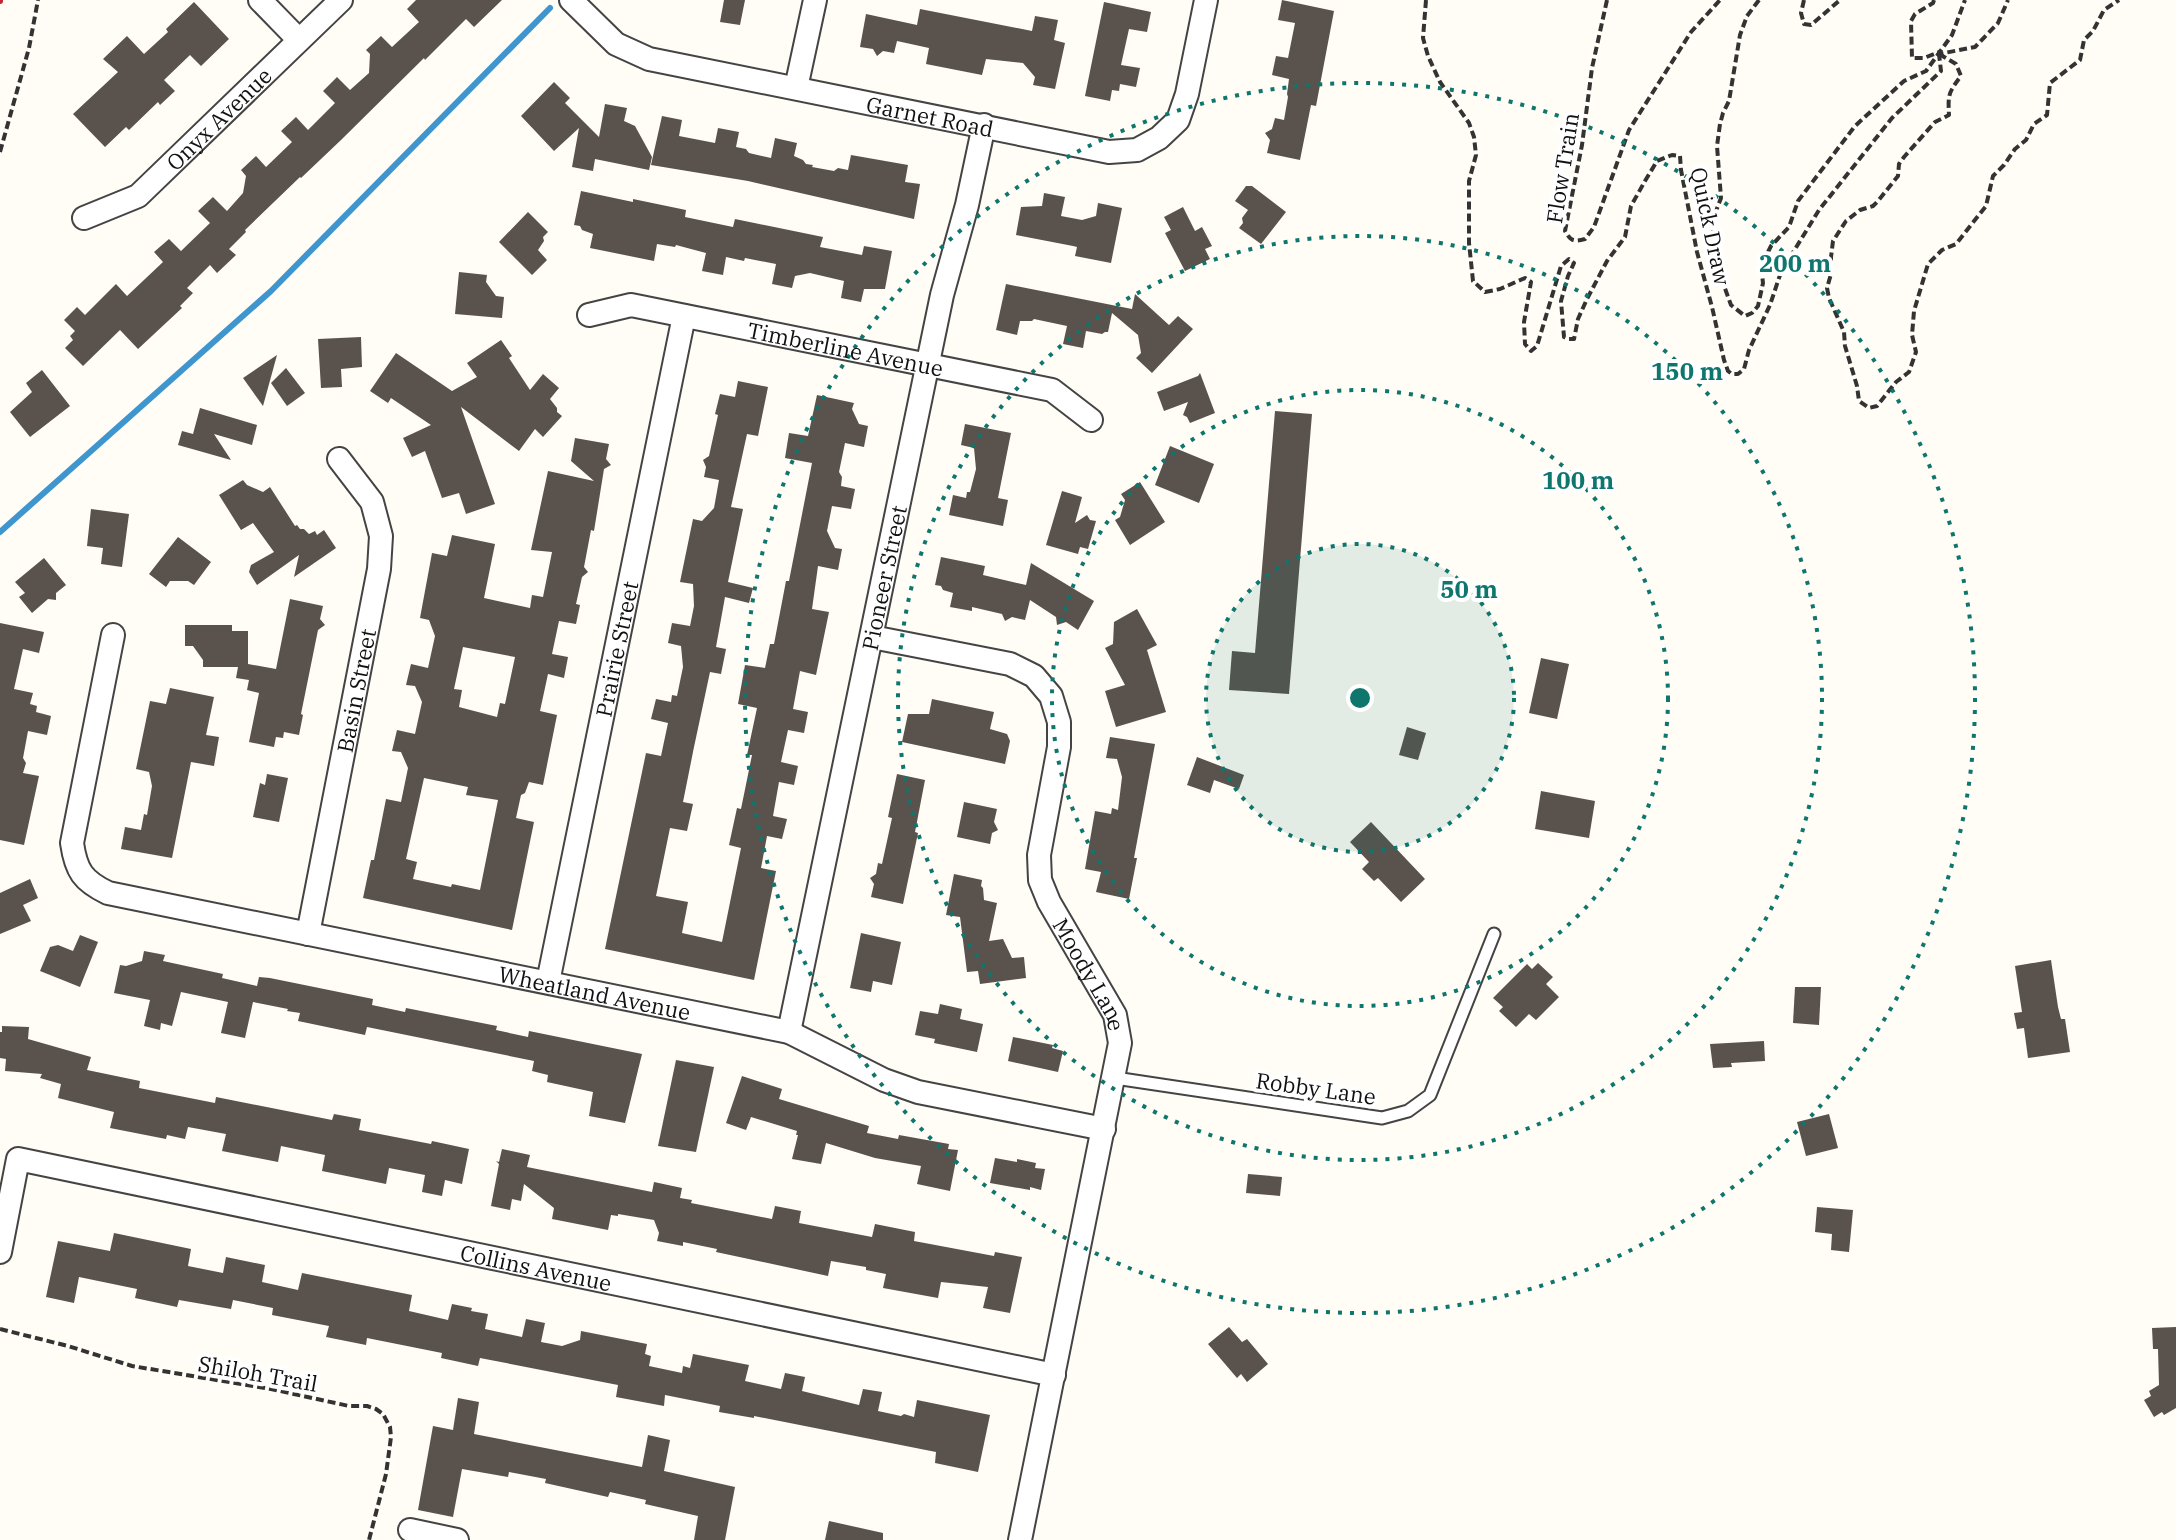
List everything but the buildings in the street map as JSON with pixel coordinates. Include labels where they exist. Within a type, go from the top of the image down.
[{"type":"street","points":[[260,0],[299,40]]},
{"type":"street","name":"Onyx Avenue","points":[[84,218],[138,196],[341,0]]},
{"type":"street","name":"Garnet Road","points":[[571,0],[616,44],[649,59],[1109,152],[1137,150],[1159,138],[1178,120],[1187,94],[1206,0]]},
{"type":"street","points":[[796,88],[815,0]]},
{"type":"street","name":"Pioneer Street","points":[[789,1032],[942,295],[967,205],[984,125]]},
{"type":"street","name":"Timberline Avenue","points":[[589,315],[631,305],[1052,390],[1091,420]]},
{"type":"street","name":"Prairie Street","points":[[548,982],[684,316]]},
{"type":"street","name":"Basin Street","points":[[308,934],[379,569],[381,536],[372,502],[339,459]]},
{"type":"street","name":"Wheatland Avenue","points":[[113,635],[72,843],[74,860],[93,886],[108,893],[789,1032],[884,1080],[918,1092],[1104,1129]]},
{"type":"street","name":"Moody Lane","points":[[872,637],[1010,664],[1034,676],[1051,696],[1059,722],[1059,747],[1039,855],[1040,880],[1049,902],[1115,1015],[1120,1043],[1020,1540]]},
{"type":"street","name":"Collins Avenue","points":[[0,1252],[18,1159],[1054,1375]]},
{"type":"street","points":[[410,1530],[457,1540]]},
{"type":"lane","name":"Robby Lane","points":[[1115,1078],[1382,1118],[1408,1111],[1430,1095],[1494,934]]},
{"type":"path","points":[[0,152],[29,48],[38,0]]},
{"type":"path","name":"Quick Draw","points":[[1426,0],[1423,38],[1428,56],[1440,82],[1469,123],[1474,137],[1476,155],[1469,181],[1469,243],[1473,281],[1485,292],[1525,278],[1531,282],[1524,322],[1525,344],[1531,351],[1537,346],[1561,266],[1569,259],[1574,263],[1561,301],[1564,337],[1574,339],[1587,299],[1607,261],[1625,237],[1631,206],[1645,181],[1657,161],[1672,155],[1680,156],[1697,252],[1724,360],[1732,374],[1744,369],[1781,272],[1819,210],[1892,118],[1941,71],[1939,54]]},
{"type":"path","name":"Flow Train","points":[[1607,0],[1592,68],[1582,145],[1565,231],[1574,242],[1585,239],[1594,227],[1629,130],[1691,32],[1720,0]]},
{"type":"path","points":[[1759,0],[1747,16],[1740,35],[1729,101],[1720,124],[1717,146],[1721,198],[1713,219],[1713,235],[1723,283],[1731,305],[1745,316],[1758,306],[1763,283],[1761,266],[1771,246],[1789,227],[1798,201],[1855,126],[1904,81],[1926,71],[1952,35],[1965,0]]},
{"type":"path","points":[[1804,0],[1801,13],[1804,24],[1811,25],[1840,0]]},
{"type":"path","points":[[1934,0],[1915,14],[1911,21],[1912,58],[1975,47],[1998,23],[2008,0]]},
{"type":"path","points":[[1939,54],[1956,64],[1961,76],[1947,100],[1949,115],[1935,122],[1904,157],[1899,164],[1898,176],[1878,201],[1846,221],[1833,241],[1827,288],[1829,298],[1844,332],[1859,401],[1869,408],[1877,406],[1896,382],[1909,372],[1916,352],[1912,335],[1914,311],[1928,264],[1942,250],[1956,244],[1986,206],[1993,176],[2026,140],[2034,124],[2047,115],[2050,83],[2080,60],[2084,40],[2093,31],[2104,10],[2119,0]]},
{"type":"path","name":"Shiloh Trail","points":[[0,1329],[132,1366],[376,1409],[383,1414],[390,1427],[391,1437],[386,1474],[369,1540]]},
{"type":"waterway","points":[[0,532],[271,291],[550,8]]}]
